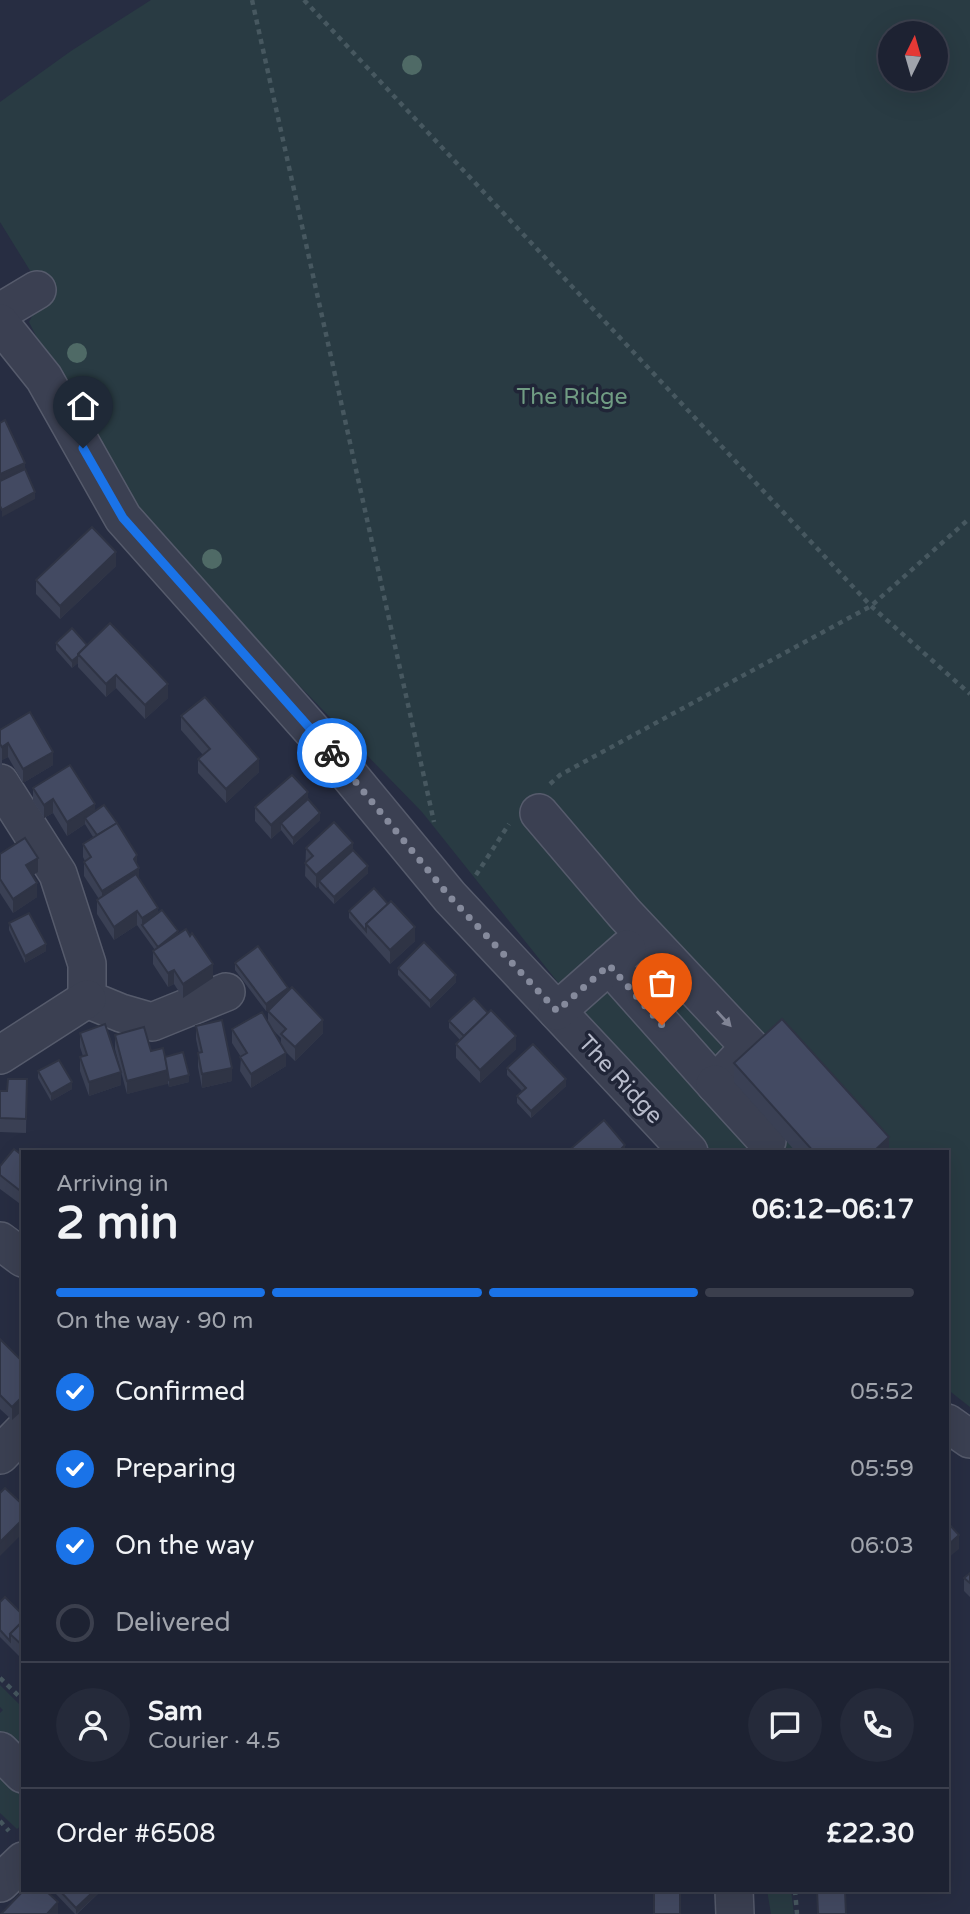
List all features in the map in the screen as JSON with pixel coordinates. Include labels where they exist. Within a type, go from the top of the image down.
[{"type":"street","points":[[0,313],[37,290]]},
{"type":"street","name":"The Ridge","points":[[0,323],[44,378],[123,518],[317,736],[450,897],[687,1150]]},
{"type":"street","points":[[0,783],[58,874],[87,982],[121,1013],[152,1023],[226,992]]},
{"type":"street","points":[[532,807],[643,934],[750,1047],[715,1084]]},
{"type":"street","points":[[557,1011],[643,934]]},
{"type":"street","points":[[609,965],[766,1141]]},
{"type":"street","points":[[0,1055],[87,982]]},
{"type":"street","points":[[0,1241],[21,1257]]},
{"type":"street","points":[[949,1424],[970,1439]]},
{"type":"street","points":[[0,1455],[21,1433]]},
{"type":"street","points":[[0,1751],[21,1772]]},
{"type":"street","points":[[0,1883],[21,1863]]},
{"type":"street","points":[[734,1892],[735,1914]]},
{"type":"path","points":[[253,0],[435,829]]},
{"type":"path","points":[[308,1],[871,606],[970,694]]},
{"type":"path","points":[[450,897],[472,882],[560,775],[871,606],[970,518]]},
{"type":"path","points":[[0,1678],[21,1698]]},
{"type":"path","points":[[795,1892],[797,1914]]},
{"type":"green space","name":"The Ridge","points":[[151,0],[970,0],[970,1407],[949,1391],[949,1150],[694,1150],[422,812],[151,533],[29,322],[36,309],[47,298],[0,222],[0,102],[71,51]]},
{"type":"green space","points":[[0,1685],[21,1706],[21,1755],[0,1734],[0,1713],[3,1710],[0,1707]]},
{"type":"green space","points":[[0,1764],[21,1786],[21,1826],[17,1829],[0,1813]]},
{"type":"green space","points":[[767,1892],[791,1892],[794,1914],[771,1914]]},
{"type":"building","points":[[5,420],[25,463],[0,474],[0,423]]},
{"type":"building","points":[[25,469],[35,492],[2,510],[0,481]]},
{"type":"building","points":[[92,527],[116,552],[60,606],[36,580]]},
{"type":"building","points":[[110,623],[168,684],[145,705],[116,675],[106,684],[78,654]]},
{"type":"building","points":[[72,628],[87,645],[72,661],[56,643]]},
{"type":"building","points":[[205,697],[259,759],[226,789],[198,759],[210,749],[181,716]]},
{"type":"building","points":[[30,712],[53,752],[23,769],[8,743],[2,747],[0,744],[0,730]]},
{"type":"building","points":[[70,765],[95,804],[67,822],[53,799],[44,805],[33,788]]},
{"type":"building","points":[[292,775],[308,792],[271,825],[255,807]]},
{"type":"building","points":[[308,799],[320,813],[293,838],[281,823]]},
{"type":"building","points":[[104,805],[117,823],[97,835],[85,818]]},
{"type":"building","points":[[334,822],[353,843],[316,875],[305,863],[313,856],[306,848]]},
{"type":"building","points":[[117,823],[137,855],[134,859],[139,868],[102,891],[84,862],[91,857],[83,844]]},
{"type":"building","points":[[25,838],[38,858],[26,865],[37,883],[13,899],[0,879],[0,854]]},
{"type":"building","points":[[353,850],[368,866],[334,897],[319,881]]},
{"type":"building","points":[[136,874],[158,908],[142,918],[137,911],[114,927],[97,900]]},
{"type":"building","points":[[374,888],[388,904],[366,924],[366,931],[349,911]]},
{"type":"building","points":[[391,901],[415,927],[390,950],[366,924]]},
{"type":"building","points":[[162,910],[178,931],[158,947],[142,925]]},
{"type":"building","points":[[29,913],[46,944],[25,956],[9,923]]},
{"type":"building","points":[[186,929],[190,936],[192,933],[213,964],[183,984],[174,970],[168,973],[153,951]]},
{"type":"building","points":[[424,942],[456,975],[430,1001],[398,968]]},
{"type":"building","points":[[258,946],[288,988],[266,1004],[235,963]]},
{"type":"building","points":[[292,987],[323,1020],[295,1047],[281,1034],[286,1029],[268,1011]]},
{"type":"building","points":[[474,998],[488,1013],[464,1036],[449,1021]]},
{"type":"building","points":[[491,1010],[516,1036],[480,1070],[456,1044]]},
{"type":"building","points":[[262,1012],[286,1053],[251,1074],[240,1057],[247,1053],[232,1029]]},
{"type":"building","points":[[782,1019],[889,1137],[875,1150],[812,1150],[734,1063]]},
{"type":"building","points":[[222,1020],[232,1068],[202,1074],[198,1053],[202,1052],[196,1026]]},
{"type":"building","points":[[105,1024],[121,1072],[89,1082],[80,1057],[87,1055],[80,1033]]},
{"type":"building","points":[[144,1027],[151,1051],[163,1048],[168,1070],[127,1081],[115,1035]]},
{"type":"building","points":[[533,1044],[566,1079],[531,1111],[517,1096],[526,1088],[507,1068]]},
{"type":"building","points":[[183,1052],[189,1075],[169,1080],[165,1057]]},
{"type":"building","points":[[59,1060],[72,1082],[51,1094],[38,1071]]},
{"type":"building","points":[[8,1079],[27,1079],[26,1119],[0,1118],[0,1091],[7,1091]]},
{"type":"building","points":[[604,1120],[625,1145],[620,1150],[569,1150]]},
{"type":"building","points":[[14,1149],[21,1154],[21,1191],[0,1175],[0,1166]]},
{"type":"building","points":[[0,1339],[21,1360],[21,1398],[12,1407],[0,1395]]},
{"type":"building","points":[[5,1488],[21,1503],[21,1521],[0,1542],[0,1493]]},
{"type":"building","points":[[949,1524],[959,1535],[949,1544]]},
{"type":"building","points":[[5,1597],[21,1613],[21,1623],[10,1634],[10,1641],[0,1630],[0,1602]]},
{"type":"building","points":[[21,1623],[21,1644],[10,1634]]},
{"type":"building","points":[[22,1892],[47,1892],[58,1902],[47,1914],[1,1914]]},
{"type":"building","points":[[61,1892],[93,1892],[76,1908]]},
{"type":"building","points":[[654,1892],[680,1892],[680,1914],[654,1914]]},
{"type":"building","points":[[817,1892],[845,1892],[846,1914],[818,1914]]},
{"type":"way so far","points":[[332,753],[450,897],[557,1011],[609,965],[662,1025]]},
{"type":"route","points":[[83,448],[123,518],[332,753]]}]
